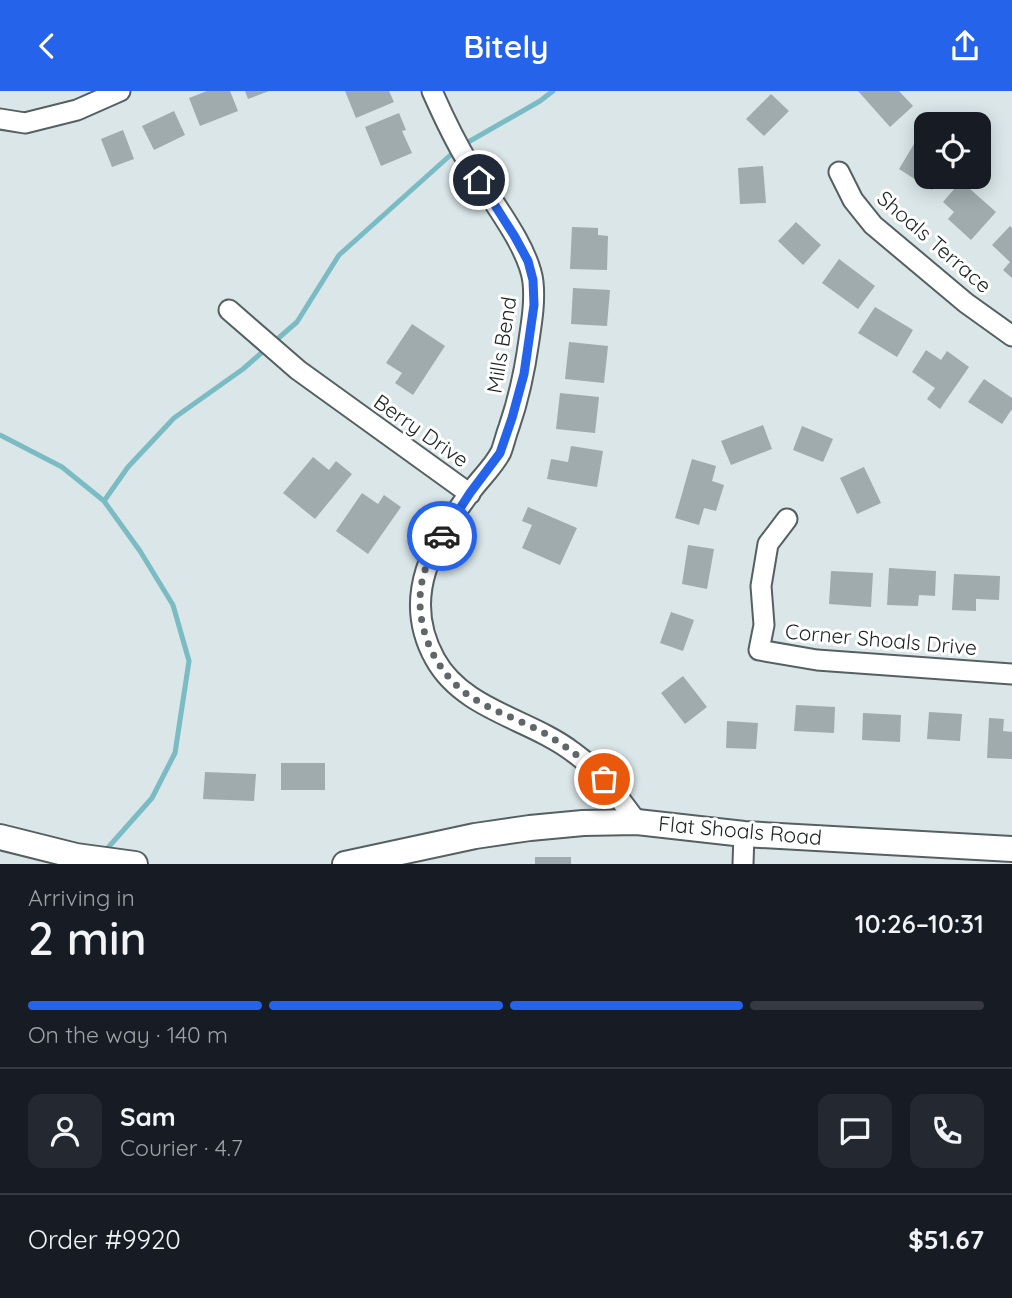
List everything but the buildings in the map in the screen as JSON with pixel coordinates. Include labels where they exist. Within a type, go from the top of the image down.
[{"type":"main road","name":"Flat Shoals Road","points":[[345,864],[475,836],[583,823],[637,822],[744,834],[1012,849]]},
{"type":"main road","points":[[0,837],[76,856],[135,864]]},
{"type":"street","points":[[0,119],[25,123],[76,110],[120,91]]},
{"type":"street","name":"Mills Bend","points":[[432,91],[469,164],[528,261],[533,280],[534,305],[524,374],[512,418],[500,453],[470,493]]},
{"type":"street","name":"Shoals Terrace","points":[[839,172],[853,200],[873,225],[966,303],[1012,336]]},
{"type":"street","name":"Berry Drive","points":[[229,310],[298,370],[470,493],[433,552],[421,589],[421,618],[435,659],[448,678],[475,700],[543,733],[581,758],[604,779],[637,822]]},
{"type":"street","name":"Corner Shoals Drive","points":[[787,519],[768,544],[761,586],[764,625],[759,650],[817,660],[1012,674]]},
{"type":"street","points":[[743,864],[744,834]]},
{"type":"waterway","points":[[463,145],[553,91]]},
{"type":"waterway","points":[[104,501],[128,467],[174,418],[243,369],[297,322],[339,255],[455,151]]},
{"type":"waterway","points":[[0,435],[62,467],[104,501],[140,551],[173,605],[189,661],[175,753],[152,798],[105,851]]},
{"type":"way so far","points":[[442,536],[425,571],[420,603],[426,639],[435,659],[448,678],[475,700],[543,733],[572,751],[604,779]]},
{"type":"route","points":[[442,536],[500,453],[524,374],[534,305],[533,280],[528,261],[479,180]]}]
